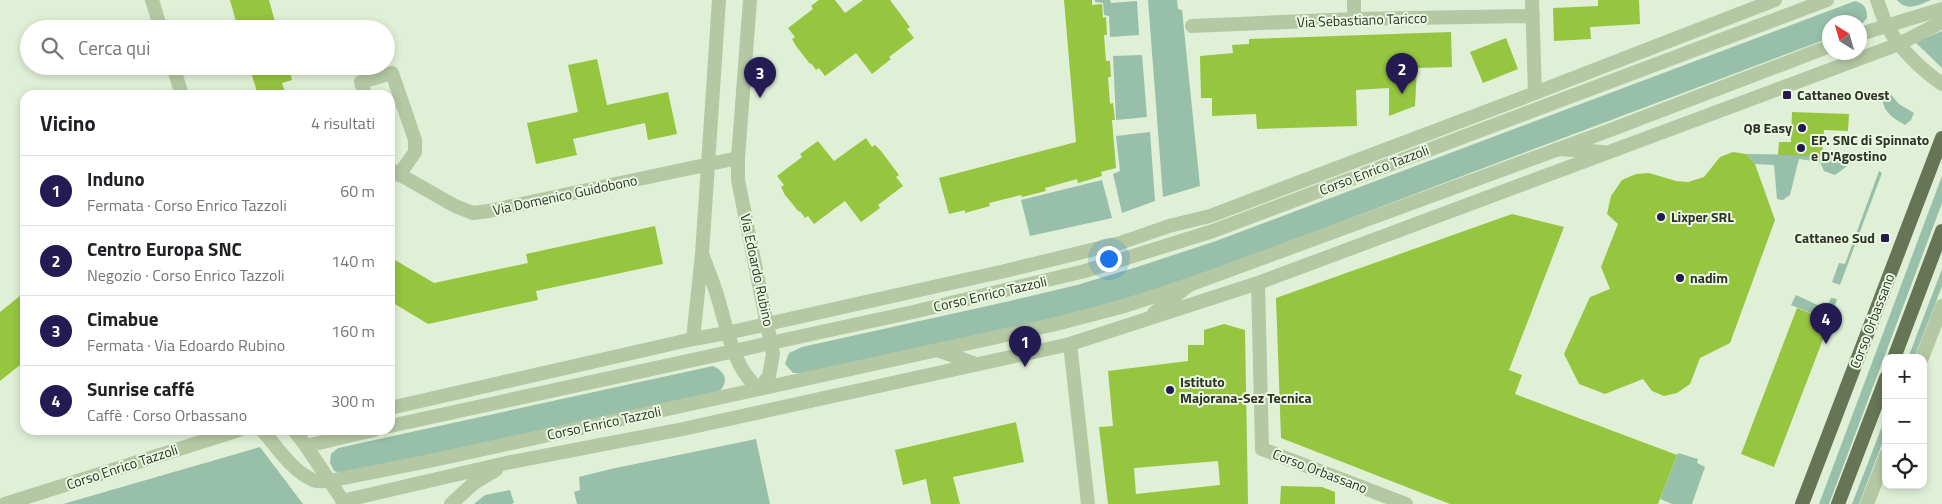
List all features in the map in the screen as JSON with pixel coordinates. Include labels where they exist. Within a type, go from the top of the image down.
[{"type":"main road","name":"Corso Orbassano","points":[[1802,504],[1942,138]]},
{"type":"main road","points":[[1896,354],[1942,230]]},
{"type":"main road","points":[[1838,504],[1882,388]]},
{"type":"street","points":[[152,0],[158,20]]},
{"type":"street","points":[[693,339],[702,254],[719,0]]},
{"type":"street","name":"Via Edoardo Rubino","points":[[750,0],[738,180],[771,342],[772,364],[769,376],[759,389]]},
{"type":"street","points":[[1354,0],[1354,19]]},
{"type":"street","points":[[1532,0],[1535,93]]},
{"type":"street","name":"Corso Enrico Tazzoli","points":[[395,407],[693,339],[1005,271],[1120,243],[1169,226],[1210,216],[1775,0]]},
{"type":"street","name":"Corso Enrico Tazzoli","points":[[395,425],[914,312],[1085,271],[1213,231],[1827,0]]},
{"type":"street","points":[[1877,0],[1886,26],[1899,44],[1921,68],[1942,84]]},
{"type":"street","points":[[1867,32],[1942,9]]},
{"type":"street","name":"Via Sebastiano Taricco","points":[[1192,26],[1354,19],[1533,16]]},
{"type":"street","name":"Corso Enrico Tazzoli","points":[[298,435],[328,482],[344,502],[506,463],[688,428],[1070,344],[1258,283],[1899,44],[1942,22]]},
{"type":"street","name":"Corso Enrico Tazzoli","points":[[266,435],[303,474],[314,481],[328,482],[1052,325],[1121,307],[1189,285],[1822,49]]},
{"type":"street","points":[[176,75],[180,90]]},
{"type":"street","name":"Via Domenico Guidobono","points":[[363,90],[361,82],[385,75]]},
{"type":"street","name":"Via Domenico Guidobono","points":[[393,75],[415,140],[415,152],[395,172],[455,206],[473,213],[738,158]]},
{"type":"street","name":"Corso Enrico Tazzoli","points":[[1556,149],[1610,152]]},
{"type":"street","points":[[702,254],[734,350],[745,375],[759,389]]},
{"type":"street","name":"Corso Orbassano","points":[[1258,283],[1262,449],[1406,504]]},
{"type":"street","name":"Corso Enrico Tazzoli","points":[[1146,319],[1189,285]]},
{"type":"street","name":"Corso Enrico Tazzoli","points":[[878,299],[914,312]]},
{"type":"street","points":[[1924,354],[1942,306]]},
{"type":"street","points":[[1070,344],[1088,504]]},
{"type":"street","points":[[937,350],[977,364]]},
{"type":"street","name":"Corso Enrico Tazzoli","points":[[395,403],[408,405]]},
{"type":"street","name":"Corso Enrico Tazzoli","points":[[5,504],[223,435]]},
{"type":"street","points":[[306,446],[353,435]]},
{"type":"street","name":"Corso Enrico Tazzoli","points":[[451,504],[474,483],[506,463]]},
{"type":"street","points":[[1867,504],[1882,465]]},
{"type":"green space","points":[[1095,0],[1110,0],[1111,3],[1137,1],[1139,35],[1110,37],[1109,16],[1104,15],[1103,3],[1095,2]]},
{"type":"green space","points":[[1148,0],[1177,0],[1178,9],[1182,10],[1200,186],[1163,197]]},
{"type":"green space","points":[[1897,0],[1931,0],[1909,7]]},
{"type":"green space","points":[[1855,1],[1863,5],[1867,12],[1867,15],[1822,15],[1822,41],[1226,265],[1144,293],[1017,327],[807,373],[793,373],[785,364],[789,353],[802,347],[1077,285],[1216,241]]},
{"type":"green space","points":[[1942,31],[1942,68],[1915,42]]},
{"type":"green space","points":[[1142,55],[1147,117],[1116,120],[1113,56]]},
{"type":"green space","points":[[1887,90],[1899,104],[1914,113],[1911,120],[1905,125],[1891,116],[1885,109],[1882,93]]},
{"type":"green space","points":[[1150,132],[1155,201],[1122,213],[1113,174],[1120,171],[1116,136]]},
{"type":"green space","points":[[1746,154],[1861,156],[1835,175],[1824,171],[1820,162],[1799,159],[1790,195],[1783,200],[1777,199],[1774,165],[1755,164]]},
{"type":"green space","points":[[1879,171],[1882,173],[1840,285],[1832,282],[1839,263],[1845,264]]},
{"type":"green space","points":[[1942,176],[1942,203],[1885,354],[1882,354],[1882,363],[1829,504],[1819,504]]},
{"type":"green space","points":[[1102,180],[1112,218],[1030,236],[1021,200]]},
{"type":"green space","points":[[1942,269],[1942,286],[1916,354],[1910,354]]},
{"type":"green space","points":[[1796,295],[1826,309],[1831,298],[1837,299],[1830,321],[1791,305]]},
{"type":"green space","points":[[713,366],[721,371],[725,377],[724,384],[719,392],[344,474],[334,471],[330,463],[331,454],[338,448]]},
{"type":"green space","points":[[1882,426],[1882,444],[1859,504],[1852,504]]},
{"type":"green space","points":[[756,439],[770,504],[577,504],[574,492],[580,490],[579,477]]},
{"type":"green space","points":[[260,447],[303,504],[63,504]]},
{"type":"green space","points":[[1678,453],[1698,459],[1697,463],[1705,467],[1692,504],[1672,504],[1660,499]]},
{"type":"green space","points":[[510,490],[514,503],[474,504],[485,495]]},
{"type":"building","points":[[230,0],[269,0],[275,20],[236,20]]},
{"type":"building","points":[[819,0],[835,0],[845,13],[863,0],[890,0],[910,27],[907,29],[914,38],[889,57],[891,59],[872,74],[856,53],[825,76],[819,68],[816,70],[810,64],[796,46],[792,39],[795,37],[788,28],[813,9],[811,6]]},
{"type":"building","points":[[1064,0],[1092,0],[1092,5],[1102,4],[1103,18],[1106,17],[1107,35],[1104,35],[1106,61],[1110,61],[1111,77],[1108,77],[1110,104],[1113,103],[1115,120],[1112,120],[1116,168],[1101,172],[1102,176],[1078,183],[1077,179],[1045,188],[1046,191],[989,203],[990,206],[965,213],[965,210],[949,214],[939,178],[1076,142]]},
{"type":"building","points":[[1598,0],[1639,0],[1640,24],[1590,27],[1591,39],[1554,41],[1553,8],[1598,6]]},
{"type":"building","points":[[1451,32],[1452,67],[1417,68],[1415,106],[1389,116],[1389,88],[1356,90],[1357,126],[1257,129],[1256,114],[1212,116],[1212,98],[1201,98],[1200,56],[1233,53],[1232,45],[1249,44],[1249,39]]},
{"type":"building","points":[[1506,38],[1518,69],[1483,83],[1470,52]]},
{"type":"building","points":[[597,59],[607,105],[668,92],[677,134],[648,140],[645,123],[573,139],[577,155],[536,164],[527,123],[578,112],[568,65]]},
{"type":"building","points":[[252,75],[291,75],[292,80],[282,83],[284,90],[256,90]]},
{"type":"building","points":[[1792,112],[1849,114],[1848,131],[1824,130],[1822,156],[1778,155],[1779,142],[1791,142]]},
{"type":"building","points":[[866,138],[872,147],[875,145],[881,151],[899,175],[896,177],[903,186],[878,205],[880,208],[861,222],[845,201],[814,224],[808,216],[805,218],[785,195],[781,187],[784,185],[777,176],[802,157],[800,154],[818,141],[834,161]]},
{"type":"building","name":"nadim","points":[[1733,152],[1746,154],[1755,164],[1775,220],[1730,343],[1700,358],[1690,384],[1677,393],[1664,396],[1652,391],[1643,379],[1605,394],[1579,384],[1564,354],[1590,297],[1610,289],[1601,267],[1618,224],[1607,214],[1611,196],[1622,180],[1636,174],[1649,173],[1676,181],[1688,182],[1704,177],[1720,157]]},
{"type":"building","points":[[1512,214],[1564,227],[1509,370],[1522,375],[1515,394],[1677,455],[1658,504],[1450,504],[1281,438],[1276,298]]},
{"type":"building","points":[[655,226],[663,264],[536,291],[538,300],[428,324],[395,304],[395,260],[434,283],[528,263],[526,254]]},
{"type":"building","points":[[20,296],[20,365],[0,381],[0,312]]},
{"type":"building","points":[[1797,308],[1830,321],[1774,467],[1741,454]]},
{"type":"building","name":"Istituto Majorana-Sez Tecnica","points":[[1224,324],[1245,330],[1248,504],[1108,504],[1099,427],[1113,426],[1108,371],[1188,361],[1188,345],[1204,345],[1204,330]],"holes":[[[1218,461],[1220,485],[1136,494],[1134,468]]]},
{"type":"building","points":[[1016,422],[1024,462],[953,477],[960,504],[931,504],[926,479],[903,485],[895,450]]},
{"type":"building","points":[[1281,486],[1322,487],[1335,492],[1335,504],[1280,504]]},
{"type":"place","name":"Centro Europa SNC","points":[[1402,94]]},
{"type":"place","name":"Cattaneo Ovest","points":[[1787,95]]},
{"type":"place","name":"Cimabue","points":[[760,98]]},
{"type":"place","name":"Q8 Easy","points":[[1802,128]]},
{"type":"place","name":"EP. SNC di Spinnato e D'Agostino","points":[[1801,148]]},
{"type":"place","name":"Lixper SRL","points":[[1661,217]]},
{"type":"place","name":"Cattaneo Sud","points":[[1885,238]]},
{"type":"place","name":"nadim","points":[[1680,278]]},
{"type":"place","name":"Sunrise caffé","points":[[1826,344]]},
{"type":"place","name":"Induno","points":[[1025,367]]},
{"type":"place","name":"Istituto Majorana-Sez Tecnica","points":[[1170,390]]}]
